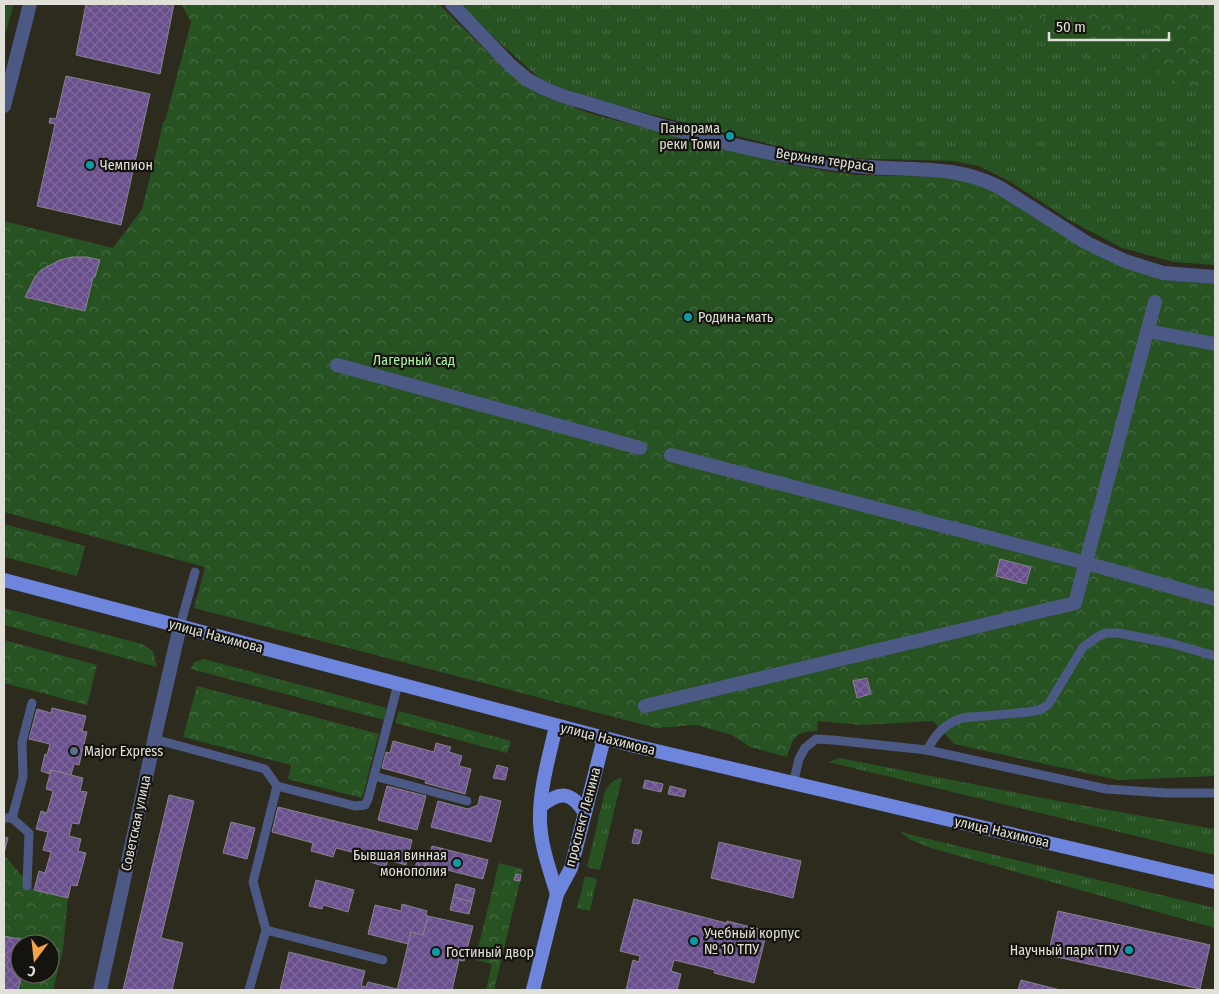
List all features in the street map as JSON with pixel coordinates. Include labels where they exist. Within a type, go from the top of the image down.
[{"type":"main road","name":"улица Нахимова","points":[[4,580],[604,738],[1215,882]]},
{"type":"main road","name":"проспект Ленина","points":[[556,726],[540,806],[540,824],[543,847],[557,894]]},
{"type":"main road","name":"проспект Ленина","points":[[533,990],[557,894],[571,868],[604,738]]},
{"type":"main road","points":[[540,806],[553,797],[559,795],[568,796],[578,802],[585,813]]},
{"type":"street","points":[[4,106],[30,4]]},
{"type":"street","name":"Верхняя терраса","points":[[452,4],[510,65],[528,80],[563,96],[718,142],[785,156],[828,163],[888,168],[928,168],[986,180],[1087,243],[1125,261],[1163,273],[1215,278]]},
{"type":"street","points":[[645,706],[1075,603],[1155,302]]},
{"type":"street","points":[[1148,331],[1215,344]]},
{"type":"street","points":[[337,365],[640,448]]},
{"type":"street","points":[[671,455],[1086,563],[1215,599]]},
{"type":"street","name":"Советская улица","points":[[100,990],[180,626]]},
{"type":"lane","points":[[180,626],[195,572]]},
{"type":"lane","points":[[927,750],[934,737],[944,727],[962,718],[1028,712],[1048,705],[1083,647],[1090,641],[1106,634],[1118,633],[1144,638],[1215,656]]},
{"type":"lane","points":[[154,740],[265,769],[277,786],[358,807],[367,802],[398,684]]},
{"type":"lane","points":[[27,886],[29,832],[8,818],[23,777],[22,742],[32,703]]},
{"type":"lane","points":[[793,784],[799,759],[805,748],[816,739],[885,744],[927,750],[1106,789],[1166,793],[1215,793]]},
{"type":"lane","points":[[374,776],[467,801]]},
{"type":"lane","points":[[250,990],[266,930],[253,882],[277,786]]},
{"type":"lane","points":[[266,930],[383,960]]},
{"type":"green space","points":[[4,4],[14,4],[4,38]]},
{"type":"green space","name":"Лагерный сад","points":[[181,4],[439,4],[507,71],[538,94],[592,114],[777,162],[832,172],[857,175],[946,177],[973,183],[1001,194],[1052,228],[1108,261],[1169,280],[1215,284],[1215,776],[1118,780],[954,744],[933,721],[862,725],[818,721],[817,731],[804,732],[793,740],[787,757],[750,747],[732,735],[697,725],[656,728],[194,608],[205,567],[4,512],[4,221],[113,248],[142,209],[163,122],[165,121],[191,22]]},
{"type":"green space","points":[[461,4],[1215,4],[1215,265],[1174,262],[1122,248],[1069,220],[1009,181],[979,166],[953,161],[842,158],[793,150],[622,107],[562,88],[540,79]]},
{"type":"green space","points":[[1022,4],[1215,4],[1215,94],[1186,87],[1157,72],[1146,58],[1149,37],[1156,24],[1154,17],[1148,14],[1140,13],[1132,21],[1126,38],[1112,47],[1087,47],[1080,40],[1075,16],[1060,8],[1049,9],[1042,23],[1032,27],[1022,22],[1019,14]]},
{"type":"green space","points":[[4,524],[85,546],[77,576],[4,557]]},
{"type":"green space","points":[[4,608],[142,644],[153,651],[157,667],[4,625]]},
{"type":"green space","points":[[4,640],[97,665],[87,705],[4,683]]},
{"type":"green space","points":[[204,659],[387,708],[384,720],[191,669],[194,662]]},
{"type":"green space","points":[[197,686],[379,734],[362,798],[288,779],[291,765],[183,737]]},
{"type":"green space","points":[[399,711],[511,741],[507,753],[395,723]]},
{"type":"green space","points":[[840,758],[1058,801],[1215,829],[1215,855],[828,762]]},
{"type":"green space","points":[[622,778],[600,870],[587,867],[605,791],[612,782]]},
{"type":"green space","points":[[900,832],[1215,908],[1215,928],[931,848],[911,840]]},
{"type":"green space","points":[[4,855],[34,890],[68,898],[60,961],[60,934],[10,934],[10,984],[54,984],[53,990],[4,990]]},
{"type":"green space","points":[[499,863],[523,869],[494,990],[486,990],[492,964],[475,960]]},
{"type":"green space","points":[[585,876],[597,879],[590,911],[577,908]]},
{"type":"building","points":[[86,4],[174,4],[160,74],[76,55]]},
{"type":"building","name":"Чемпион","points":[[66,76],[150,94],[121,225],[37,206],[55,124],[49,123],[50,118],[56,119]]},
{"type":"building","points":[[72,257],[87,257],[100,260],[95,277],[93,277],[85,311],[25,297],[35,277],[41,270],[60,260]]},
{"type":"building","points":[[1000,559],[1031,567],[1026,584],[996,576]]},
{"type":"building","points":[[867,678],[871,694],[857,698],[853,681]]},
{"type":"building","points":[[52,708],[86,716],[82,731],[87,732],[79,765],[74,764],[71,775],[51,770],[50,774],[41,771],[45,754],[47,755],[50,744],[29,739],[37,709],[51,713]]},
{"type":"building","points":[[393,741],[434,752],[436,743],[451,747],[449,752],[462,756],[459,766],[471,769],[465,794],[425,783],[426,780],[382,768],[386,752],[390,753]]},
{"type":"building","points":[[497,765],[508,768],[505,780],[493,778]]},
{"type":"building","points":[[51,770],[83,778],[80,791],[87,792],[79,824],[72,823],[69,836],[81,839],[78,851],[86,853],[77,886],[71,885],[68,898],[34,890],[39,871],[45,873],[51,852],[43,850],[48,832],[36,829],[41,811],[47,813],[53,791],[46,789]]},
{"type":"building","points":[[645,780],[663,784],[661,792],[643,788]]},
{"type":"building","points":[[387,786],[426,796],[417,830],[378,820]]},
{"type":"building","points":[[670,786],[686,790],[684,797],[668,794]]},
{"type":"building","points":[[169,795],[194,801],[161,938],[183,943],[172,990],[123,990]]},
{"type":"building","points":[[480,796],[501,801],[491,842],[431,827],[438,801],[468,809],[478,805]]},
{"type":"building","points":[[278,807],[412,840],[406,865],[388,860],[386,867],[370,862],[371,857],[336,848],[333,857],[311,851],[313,843],[272,832]]},
{"type":"building","points":[[231,822],[255,828],[247,859],[223,853]]},
{"type":"building","points":[[635,829],[642,831],[639,844],[632,843]]},
{"type":"building","points":[[4,837],[8,838],[4,853]]},
{"type":"building","points":[[719,842],[801,861],[793,898],[711,878]]},
{"type":"building","name":"Бывшая винная монополия","points":[[432,846],[488,860],[483,879],[427,865]]},
{"type":"building","points":[[418,858],[428,860],[426,870],[415,868]]},
{"type":"building","points":[[422,860],[426,864],[422,868],[418,864]]},
{"type":"building","points":[[516,874],[521,875],[520,881],[514,880]]},
{"type":"building","points":[[316,880],[354,890],[348,912],[323,905],[322,909],[309,906]]},
{"type":"building","points":[[456,884],[475,889],[472,902],[453,897]]},
{"type":"building","points":[[453,897],[472,902],[469,914],[450,910]]},
{"type":"building","name":"Учебный корпус № 10 ТПУ","points":[[634,899],[726,923],[727,921],[767,931],[754,983],[714,973],[715,970],[674,960],[671,971],[681,974],[677,990],[626,990],[633,960],[639,962],[640,956],[620,951]]},
{"type":"building","points":[[402,904],[427,911],[426,915],[428,916],[423,935],[411,932],[408,944],[368,934],[375,905],[401,911]]},
{"type":"building","name":"Научный парк ТПУ","points":[[1058,911],[1210,945],[1200,989],[1048,955]]},
{"type":"building","name":"Гостиный двор","points":[[428,916],[473,926],[464,961],[459,960],[452,990],[397,990],[411,932],[423,935]]},
{"type":"building","points":[[4,936],[10,937],[10,984],[20,984],[18,990],[4,990]]},
{"type":"building","points":[[289,952],[365,971],[361,986],[366,987],[368,982],[397,990],[280,990]]},
{"type":"building","points":[[1021,980],[1060,990],[1018,990]]},
{"type":"place","name":"Панорама реки Томи","points":[[730,136]]},
{"type":"place","name":"Чемпион","points":[[90,165]]},
{"type":"place","name":"Родина-мать","points":[[688,317]]},
{"type":"place","name":"Major Express","points":[[74,751]]},
{"type":"place","name":"Бывшая винная монополия","points":[[457,863]]},
{"type":"place","name":"Учебный корпус № 10 ТПУ","points":[[694,941]]},
{"type":"place","name":"Научный парк ТПУ","points":[[1129,950]]},
{"type":"place","name":"Гостиный двор","points":[[436,952]]}]
